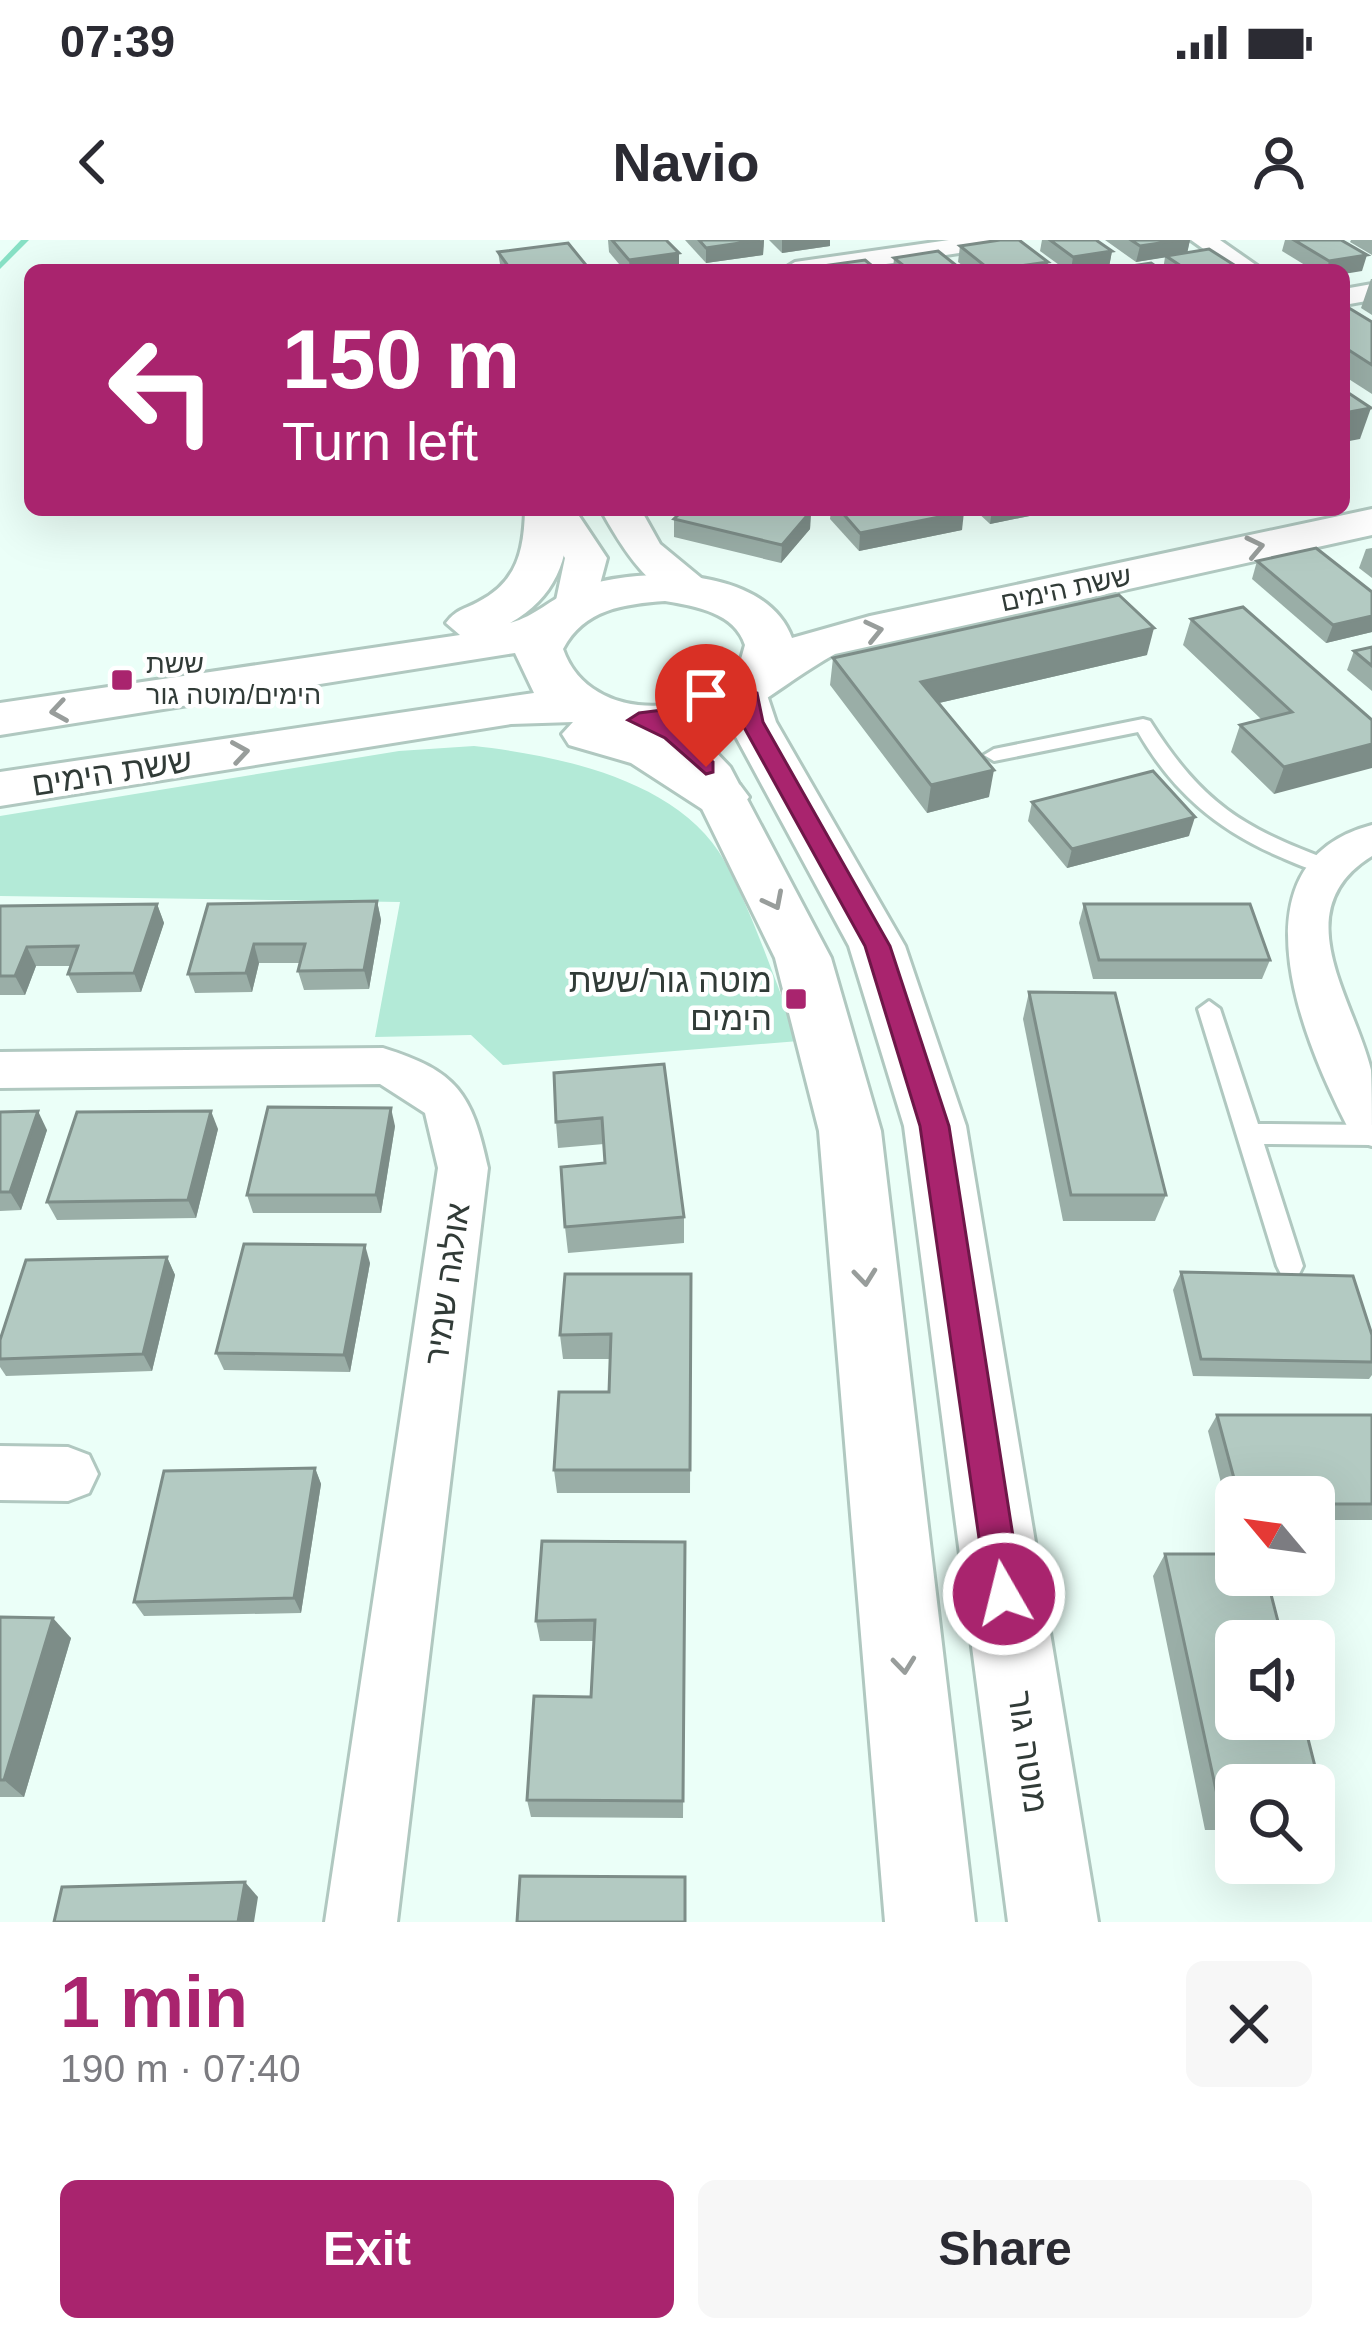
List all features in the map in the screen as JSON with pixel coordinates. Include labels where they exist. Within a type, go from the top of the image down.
[{"type":"main road","points":[[346,668],[486,618],[522,594],[540,572],[548,551],[551,516]]},
{"type":"main road","name":"ששת הימים","points":[[853,590],[1204,516]]},
{"type":"main road","name":"ששת הימים","points":[[0,790],[454,718],[581,706],[639,720],[698,714],[835,640],[1372,522]]},
{"type":"main road","name":"ששת הימים","points":[[0,719],[485,646],[634,589],[712,596]]},
{"type":"main road","points":[[712,596],[797,601]]},
{"type":"main road","points":[[712,596],[766,632],[771,652],[756,683]]},
{"type":"main road","points":[[562,617],[538,649],[540,670],[555,690],[581,706]]},
{"type":"main road","points":[[454,718],[517,721],[614,740],[664,759],[721,797]]},
{"type":"street","points":[[836,264],[999,240]]},
{"type":"street","points":[[1203,240],[1241,264]]},
{"type":"street","points":[[555,516],[586,558],[562,617]]},
{"type":"street","points":[[624,516],[644,550],[712,596]]},
{"type":"street","name":"מוטה גור","points":[[756,683],[752,722],[877,946],[934,1126],[1054,1922]]},
{"type":"street","points":[[639,720],[672,734],[706,767],[803,958],[850,1131],[930,1922]]},
{"type":"street","points":[[1372,838],[1325,866],[1306,904],[1308,964],[1372,1131]]},
{"type":"street","name":"אולגה שמיר","points":[[0,1070],[383,1066],[429,1082],[453,1114],[463,1168],[362,1922]]},
{"type":"street","points":[[0,1473],[68,1474]]},
{"type":"lane","points":[[994,755],[1144,725],[1186,788],[1248,838],[1325,866]]},
{"type":"lane","points":[[1209,1009],[1290,1266]]},
{"type":"lane","points":[[1248,1134],[1372,1131]]},
{"type":"green space","points":[[474,746],[542,756],[614,777],[679,811],[705,834],[746,905],[799,1041],[503,1065],[471,1035],[375,1037],[400,902],[0,896],[0,816],[399,751]]},
{"type":"building","points":[[612,240],[666,240],[679,253],[629,260]]},
{"type":"building","points":[[699,240],[760,240],[706,248]]},
{"type":"building","points":[[1019,240],[1048,262],[982,264],[960,246]]},
{"type":"building","points":[[1050,240],[1096,240],[1112,251],[1073,257]]},
{"type":"building","points":[[1131,240],[1180,240],[1140,246]]},
{"type":"building","points":[[1294,240],[1341,240],[1367,255],[1329,261]]},
{"type":"building","points":[[568,243],[585,264],[507,264],[498,252]]},
{"type":"building","points":[[1209,249],[1233,264],[1178,264],[1166,256]]},
{"type":"building","points":[[938,251],[954,264],[902,264],[894,258]]},
{"type":"building","points":[[1350,309],[1372,322],[1372,365],[1350,351]]},
{"type":"building","points":[[1350,394],[1371,408],[1350,412]]},
{"type":"building","points":[[677,516],[807,516],[782,545],[674,519]]},
{"type":"building","points":[[845,516],[944,516],[860,533]]},
{"type":"building","points":[[1316,548],[1372,592],[1372,616],[1333,625],[1257,561]]},
{"type":"building","points":[[1119,595],[1154,628],[921,682],[994,770],[931,785],[833,658]]},
{"type":"building","points":[[1243,607],[1372,720],[1372,744],[1284,767],[1240,725],[1292,712],[1191,619]]},
{"type":"building","points":[[1372,647],[1372,666],[1354,651]]},
{"type":"building","points":[[1153,771],[1195,817],[1072,849],[1032,802]]},
{"type":"building","points":[[377,901],[364,970],[298,971],[305,944],[254,944],[246,973],[188,974],[208,904]]},
{"type":"building","points":[[157,904],[134,973],[68,974],[78,946],[27,947],[15,976],[0,976],[0,906]]},
{"type":"building","points":[[1084,904],[1250,904],[1270,960],[1099,960]]},
{"type":"building","points":[[1029,992],[1115,993],[1166,1195],[1071,1195]]},
{"type":"building","points":[[664,1064],[684,1217],[565,1227],[561,1167],[605,1163],[602,1118],[556,1122],[554,1073]]},
{"type":"building","points":[[268,1107],[391,1108],[376,1195],[247,1195]]},
{"type":"building","points":[[38,1111],[10,1192],[0,1192],[0,1112]]},
{"type":"building","points":[[211,1111],[188,1200],[47,1202],[77,1112]]},
{"type":"building","points":[[244,1244],[365,1245],[344,1355],[216,1353]]},
{"type":"building","points":[[167,1257],[143,1354],[0,1359],[0,1340],[26,1260]]},
{"type":"building","points":[[1181,1272],[1353,1276],[1372,1335],[1372,1362],[1201,1359]]},
{"type":"building","points":[[565,1274],[691,1274],[690,1470],[554,1470],[559,1392],[609,1392],[611,1334],[560,1335]]},
{"type":"building","points":[[1217,1415],[1372,1415],[1372,1504],[1335,1504],[1335,1476],[1233,1476]]},
{"type":"building","points":[[315,1468],[294,1598],[134,1602],[164,1471]]},
{"type":"building","points":[[542,1541],[685,1542],[683,1801],[527,1800],[534,1696],[591,1697],[595,1620],[536,1621]]},
{"type":"building","points":[[1165,1554],[1215,1554],[1215,1596],[1271,1596],[1278,1620],[1215,1620],[1215,1740],[1308,1740],[1314,1764],[1215,1764],[1215,1785]]},
{"type":"building","points":[[0,1617],[53,1618],[4,1780],[0,1780]]},
{"type":"building","points":[[520,1876],[685,1877],[685,1922],[517,1922]]},
{"type":"building","points":[[245,1882],[238,1922],[54,1922],[62,1887]]},
{"type":"waterway","points":[[0,267],[25,240]]},
{"type":"place","name":"ששת הימים/מוטה גור","points":[[122,680]]},
{"type":"place","name":"מוטה גור/ששת הימים","points":[[796,999]]},
{"type":"route","points":[[706,767],[672,734],[639,720],[680,718],[717,709],[747,693],[752,722],[877,946],[934,1126],[1004,1594]]}]
